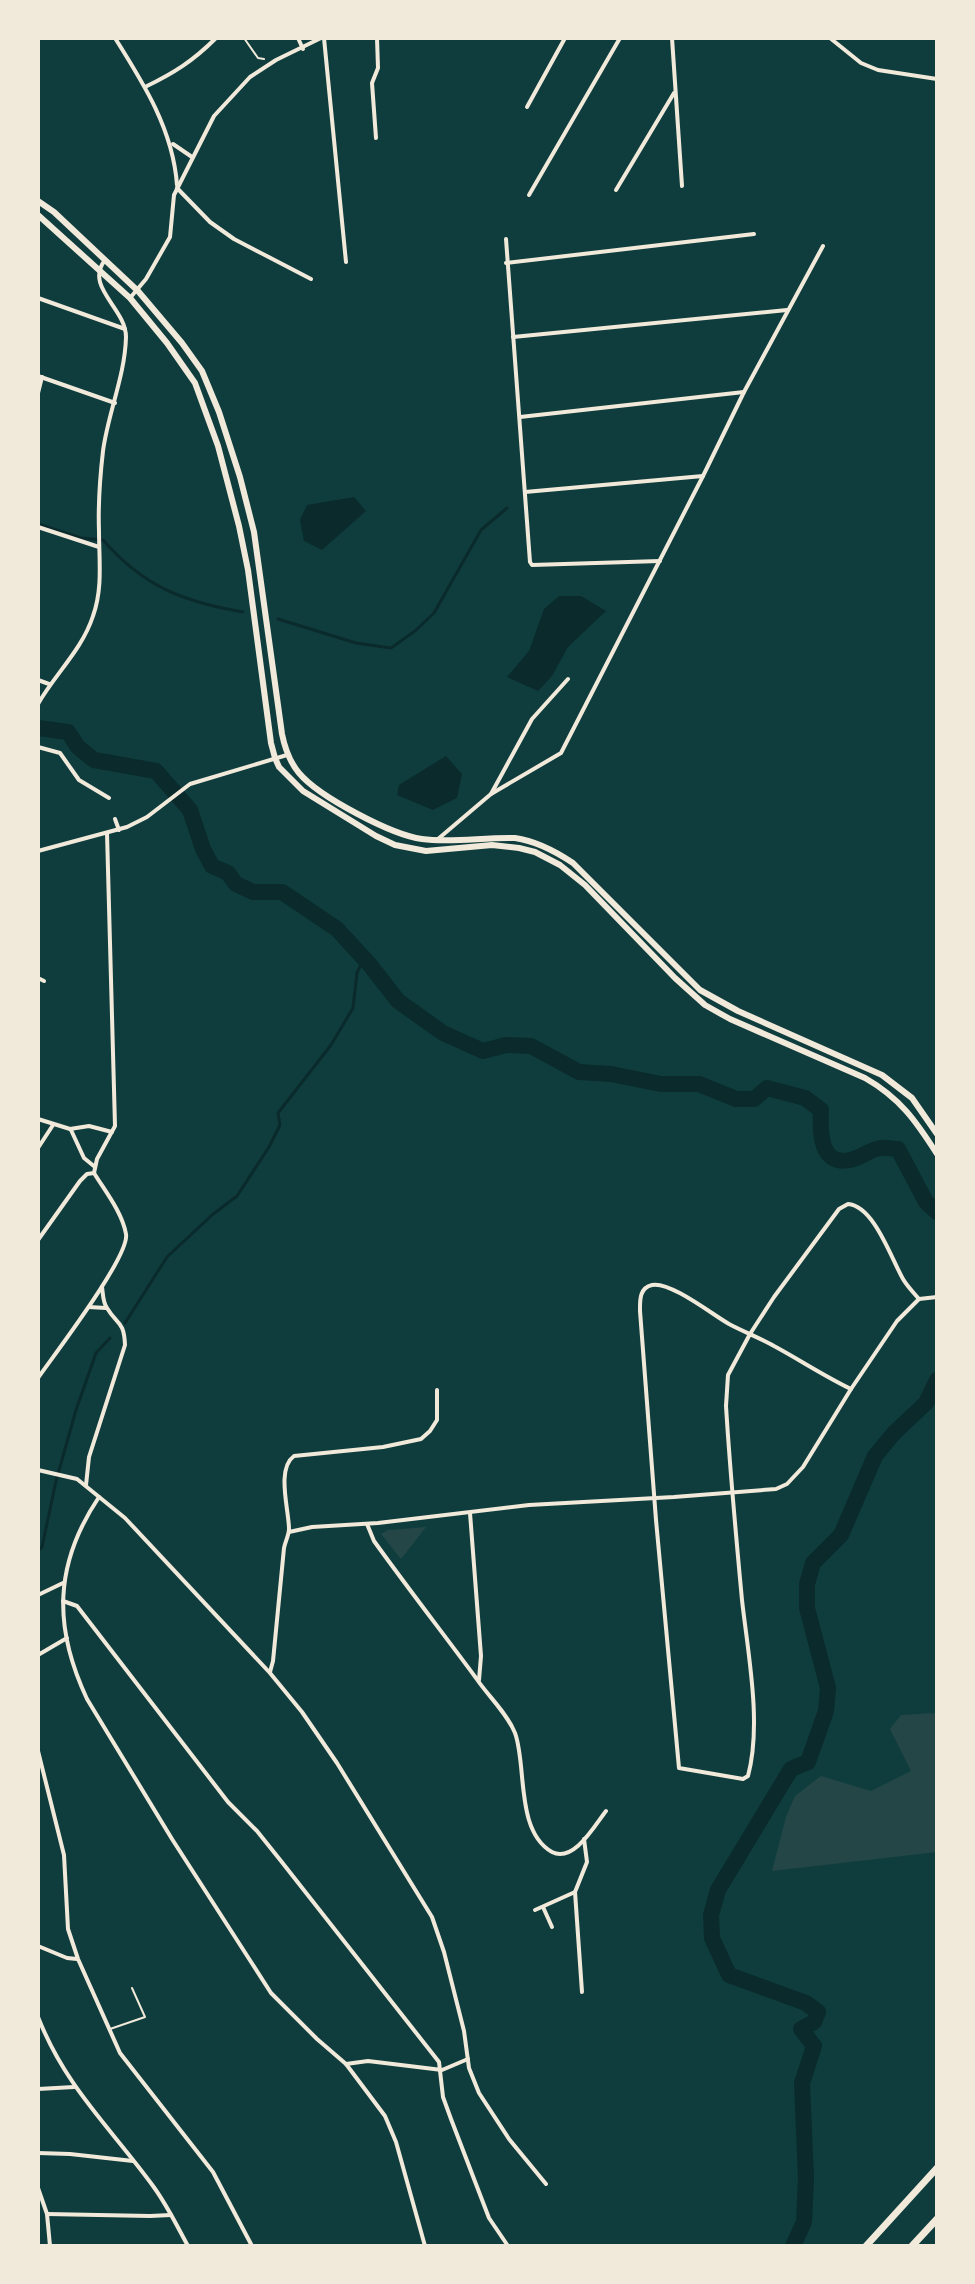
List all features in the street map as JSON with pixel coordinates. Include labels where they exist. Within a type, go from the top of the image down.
[{"type":"highway","points":[[866,2246],[937,2168]]},
{"type":"highway","points":[[912,2246],[937,2219]]},
{"type":"main road","points":[[38,201],[54,212],[138,291],[202,371],[240,477],[254,532],[287,755],[306,780],[363,816],[399,834],[427,840],[515,838],[558,853],[581,871],[700,990],[738,1011],[882,1075],[912,1098],[937,1134]]},
{"type":"main road","points":[[38,215],[130,298],[190,374],[203,403],[239,526],[275,758],[284,774],[303,791],[395,845],[426,851],[492,845],[519,848],[535,852],[560,865],[585,885],[705,1005],[886,1090],[915,1120],[937,1154]]},
{"type":"street","points":[[115,38],[145,87],[171,143],[177,188],[210,222],[234,239],[311,279]]},
{"type":"street","points":[[298,38],[303,49]]},
{"type":"street","points":[[130,298],[154,267],[170,237],[173,198],[214,116],[250,77],[276,60],[323,38],[346,262]]},
{"type":"street","points":[[376,138],[372,83],[378,68],[377,38]]},
{"type":"street","points":[[527,107],[565,38]]},
{"type":"street","points":[[529,195],[620,38]]},
{"type":"street","points":[[672,38],[682,186]]},
{"type":"street","points":[[830,38],[847,54],[869,67],[937,79]]},
{"type":"street","points":[[145,87],[193,61],[212,40]]},
{"type":"street","points":[[616,190],[676,91]]},
{"type":"street","points":[[171,143],[192,157]]},
{"type":"street","points":[[506,263],[754,234]]},
{"type":"street","points":[[506,239],[530,562],[532,565],[660,561]]},
{"type":"street","points":[[438,839],[491,794],[561,753],[744,392],[823,246]]},
{"type":"street","points":[[38,704],[49,684],[78,648],[94,615],[100,580],[103,450],[126,338],[121,316],[99,283],[98,268],[105,259]]},
{"type":"street","points":[[38,298],[125,329]]},
{"type":"street","points":[[513,337],[787,310]]},
{"type":"street","points":[[38,393],[40,376],[115,403]]},
{"type":"street","points":[[520,417],[744,392]]},
{"type":"street","points":[[525,492],[703,476]]},
{"type":"street","points":[[38,527],[99,547]]},
{"type":"street","points":[[491,794],[532,719],[568,679]]},
{"type":"street","points":[[38,680],[49,684]]},
{"type":"street","points":[[38,747],[60,753],[79,780],[109,798]]},
{"type":"street","points":[[38,851],[138,823],[190,784],[287,755]]},
{"type":"street","points":[[115,819],[119,830]]},
{"type":"street","points":[[38,1240],[80,1181],[94,1170],[116,1119],[107,833]]},
{"type":"street","points":[[38,1119],[70,1129],[89,1126],[112,1132]]},
{"type":"street","points":[[38,1148],[53,1125]]},
{"type":"street","points":[[38,1378],[125,1247],[126,1234],[114,1206],[70,1129]]},
{"type":"street","points":[[851,1389],[750,1334],[731,1325],[671,1289],[654,1284],[643,1290],[640,1303],[679,1768],[747,1778],[752,1760],[750,1675],[733,1492],[726,1388],[728,1375],[750,1334],[774,1297],[839,1209],[848,1204],[860,1207],[872,1222],[906,1284],[919,1299]]},
{"type":"street","points":[[86,1485],[89,1457],[125,1345],[123,1330],[106,1308],[101,1287]]},
{"type":"street","points":[[289,1532],[529,1505],[776,1489],[796,1476],[897,1321],[919,1299],[937,1297]]},
{"type":"street","points":[[88,1307],[106,1308]]},
{"type":"street","points":[[270,1673],[284,1548],[289,1532],[286,1467],[291,1458],[383,1447],[421,1439],[437,1420],[437,1390]]},
{"type":"street","points":[[38,1470],[77,1479],[145,1537],[293,1700],[337,1763],[432,1917],[444,1952],[476,2086],[489,2111],[546,2184]]},
{"type":"street","points":[[99,1497],[77,1536],[63,1583],[67,1638],[87,1699],[257,1974],[271,1993],[346,2064],[377,2103],[391,2127],[425,2246]]},
{"type":"street","points":[[470,1512],[481,1656],[478,1682]]},
{"type":"street","points":[[367,1524],[374,1541],[514,1730],[524,1800],[538,1837],[550,1850],[561,1854],[571,1852],[606,1811]]},
{"type":"street","points":[[38,1595],[63,1583]]},
{"type":"street","points":[[63,1601],[77,1606],[228,1802],[257,1831],[439,2062],[447,2108],[479,2196],[508,2246]]},
{"type":"street","points":[[38,1655],[67,1638]]},
{"type":"street","points":[[38,1751],[64,1855],[68,1929],[78,1959],[125,2061],[213,2172],[252,2246]]},
{"type":"street","points":[[582,1992],[575,1892],[587,1862],[584,1839]]},
{"type":"street","points":[[535,1910],[575,1892]]},
{"type":"street","points":[[543,1907],[552,1927]]},
{"type":"street","points":[[38,1946],[67,1958],[78,1959]]},
{"type":"street","points":[[38,2017],[74,2087],[154,2188],[188,2246]]},
{"type":"street","points":[[346,2064],[368,2061],[442,2070],[468,2059]]},
{"type":"street","points":[[38,2089],[74,2087]]},
{"type":"street","points":[[38,2153],[133,2161]]},
{"type":"street","points":[[38,2188],[47,2214],[50,2246]]},
{"type":"street","points":[[47,2214],[171,2215]]},
{"type":"lane","points":[[109,2030],[145,2017],[132,1988]]},
{"type":"path","points":[[244,38],[258,58],[276,60]]},
{"type":"shaded area","points":[[354,497],[366,511],[322,550],[304,541],[300,520],[307,505]]},
{"type":"shaded area","points":[[559,596],[581,596],[606,611],[568,647],[552,676],[538,691],[507,677],[529,651],[544,609]]},
{"type":"shaded area","points":[[446,756],[462,774],[457,798],[433,810],[397,795],[399,785]]},
{"type":"shaded area","points":[[426,1527],[401,1559],[381,1534],[388,1530]]},
{"type":"shaded area","points":[[937,1713],[937,1852],[772,1871],[786,1817],[795,1796],[821,1776],[871,1791],[911,1771],[890,1729],[901,1715]]},
{"type":"waterway","points":[[278,619],[356,643],[391,648],[434,613],[481,530],[507,508]]},
{"type":"waterway","points":[[38,524],[81,538],[103,540],[134,570],[166,590],[202,603],[243,612]]},
{"type":"waterway","points":[[38,728],[68,732],[78,747],[94,760],[156,771],[190,810],[212,866],[228,873],[236,884],[253,892],[282,892],[337,929],[398,1001],[443,1033],[483,1051],[506,1045],[531,1046],[579,1072],[611,1074],[661,1084],[699,1084],[736,1099],[754,1099],[767,1088],[805,1098],[821,1110],[824,1145],[832,1158],[850,1160],[880,1148],[898,1149],[926,1202],[937,1212]]},
{"type":"waterway","points":[[125,1323],[167,1257],[237,1196],[280,1125],[278,1113],[331,1045],[353,1008],[357,973],[364,958]]},
{"type":"waterway","points":[[38,1551],[42,1547],[76,1410],[96,1353],[110,1338]]},
{"type":"waterway","points":[[793,2246],[804,2222],[806,2178],[802,2083],[814,2046],[801,2029],[814,2022],[818,2012],[806,2003],[729,1975],[712,1938],[711,1915],[718,1890],[791,1769],[808,1762],[826,1711],[828,1688],[807,1608],[807,1584],[813,1563],[841,1535],[875,1456],[926,1403],[937,1380]]}]
